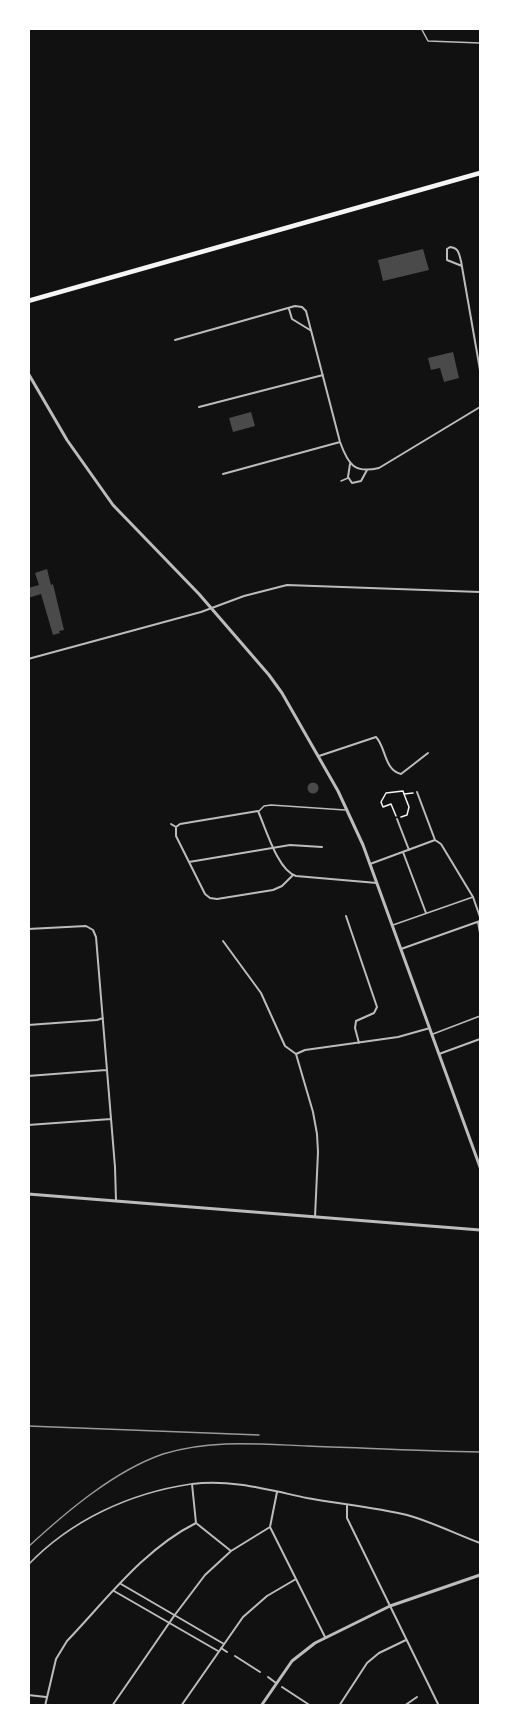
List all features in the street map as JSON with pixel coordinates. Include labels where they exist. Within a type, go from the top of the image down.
[{"type":"main road","points":[[28,301],[480,173]]},
{"type":"street","points":[[462,266],[447,260],[447,249],[455,248],[459,252],[462,266],[480,370]]},
{"type":"street","points":[[175,340],[295,306],[302,307],[306,311],[340,442],[350,464],[357,469],[379,468],[480,407]]},
{"type":"street","points":[[289,309],[292,319],[310,330]]},
{"type":"street","points":[[28,373],[67,440],[113,505],[211,608],[269,675],[319,756],[348,810],[370,864],[480,1167]]},
{"type":"street","points":[[199,407],[323,375]]},
{"type":"street","points":[[223,474],[340,442]]},
{"type":"street","points":[[350,464],[348,478],[352,483],[359,482],[367,470]]},
{"type":"street","points":[[28,660],[211,608],[255,592],[287,585],[480,592]]},
{"type":"street","points":[[319,756],[376,737],[391,767],[395,772],[401,774],[428,753]]},
{"type":"street","points":[[417,792],[435,840],[441,844],[473,897],[480,917]]},
{"type":"street","points":[[176,827],[180,824],[258,812],[281,864],[293,875],[377,883]]},
{"type":"street","points":[[397,819],[409,850]]},
{"type":"street","points":[[171,824],[176,827]]},
{"type":"street","points":[[176,827],[176,836],[205,894],[214,899],[273,890],[282,886],[293,875]]},
{"type":"street","points":[[370,864],[435,840]]},
{"type":"street","points":[[189,862],[290,845],[322,847]]},
{"type":"street","points":[[403,852],[426,913]]},
{"type":"street","points":[[346,916],[377,1007],[374,1013],[356,1021],[355,1028],[359,1043]]},
{"type":"street","points":[[401,949],[479,922],[480,933]]},
{"type":"street","points":[[28,929],[86,926],[93,930],[97,942],[116,1201]]},
{"type":"street","points":[[223,941],[261,993],[287,1049],[296,1054],[317,1134],[315,1217]]},
{"type":"street","points":[[28,1025],[98,1020],[103,1017]]},
{"type":"street","points":[[296,1054],[305,1050],[398,1038],[430,1028]]},
{"type":"street","points":[[439,1054],[480,1039]]},
{"type":"street","points":[[28,1076],[106,1070]]},
{"type":"street","points":[[28,1125],[111,1119]]},
{"type":"street","points":[[28,1194],[480,1230]]},
{"type":"street","points":[[231,1551],[196,1523],[192,1484],[223,1482],[406,1515],[480,1543]]},
{"type":"street","points":[[277,1492],[270,1527],[326,1637]]},
{"type":"street","points":[[346,1506],[347,1518],[439,1706]]},
{"type":"street","points":[[45,1706],[46,1697],[49,1696],[52,1670],[61,1649],[153,1550],[196,1523]]},
{"type":"street","points":[[112,1706],[205,1575],[231,1551],[270,1527]]},
{"type":"street","points":[[261,1706],[297,1655],[326,1637],[390,1606],[480,1576]]},
{"type":"street","points":[[181,1706],[243,1617],[260,1602],[297,1579]]},
{"type":"street","points":[[121,1584],[224,1644]]},
{"type":"street","points":[[114,1591],[219,1651]]},
{"type":"street","points":[[339,1706],[367,1663],[379,1653],[406,1640]]},
{"type":"street","points":[[221,1648],[228,1652]]},
{"type":"street","points":[[235,1656],[260,1672]]},
{"type":"street","points":[[268,1677],[276,1683]]},
{"type":"street","points":[[282,1687],[311,1706]]},
{"type":"street","points":[[426,1693],[431,1690]]},
{"type":"street","points":[[28,1695],[46,1697]]},
{"type":"street","points":[[404,1706],[417,1697]]},
{"type":"lane","points":[[421,28],[429,41],[480,43]]},
{"type":"lane","points":[[340,481],[348,478]]},
{"type":"lane","points":[[258,812],[264,806],[272,805],[348,810]]},
{"type":"lane","points":[[392,925],[473,897]]},
{"type":"lane","points":[[432,1035],[480,1016]]},
{"type":"lane","points":[[28,1565],[50,1546],[98,1512],[165,1489],[192,1484]]},
{"type":"path","points":[[403,791],[404,794],[409,807],[407,815],[397,819],[391,804],[382,807],[381,802],[386,793],[403,791]]},
{"type":"path","points":[[404,794],[417,792]]},
{"type":"building","points":[[423,249],[429,270],[383,281],[378,260]]},
{"type":"building","points":[[453,352],[459,378],[444,382],[440,368],[431,370],[428,358]]},
{"type":"building","points":[[251,412],[255,426],[233,432],[229,418]]},
{"type":"building","points":[[47,569],[64,630],[53,635],[41,594],[28,598],[28,588],[39,585],[35,573]]},
{"type":"building","points":[[313,783],[317,784],[317,792],[313,793],[309,792],[308,788],[309,784]]},
{"type":"railway","points":[[28,1426],[259,1435]]},
{"type":"railway","points":[[28,1547],[74,1507],[109,1482],[145,1461],[181,1449],[217,1444],[253,1444],[480,1452]]}]
